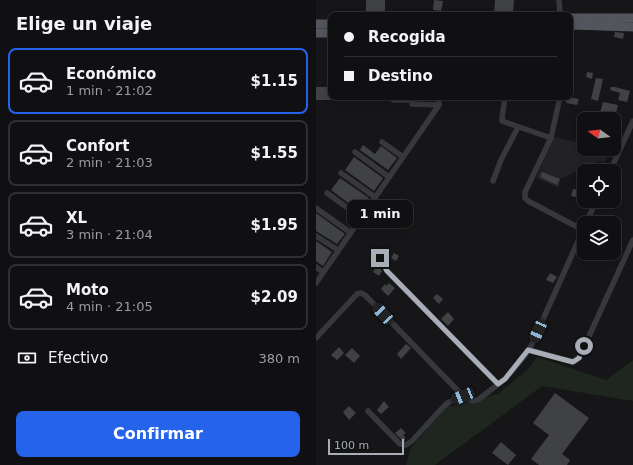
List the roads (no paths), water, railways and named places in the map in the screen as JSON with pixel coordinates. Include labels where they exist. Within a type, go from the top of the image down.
[{"type":"main road","points":[[573,18],[633,18]]},
{"type":"main road","points":[[316,24],[328,24]]},
{"type":"main road","points":[[573,25],[633,27]]},
{"type":"main road","points":[[316,33],[328,33]]},
{"type":"street","points":[[559,0],[560,12]]},
{"type":"street","points":[[412,100],[412,104],[439,106]]},
{"type":"street","points":[[316,282],[439,106],[439,100]]},
{"type":"street","points":[[505,100],[502,121],[551,138]]},
{"type":"street","points":[[559,100],[551,138],[525,192],[525,198],[528,201],[577,226]]},
{"type":"street","points":[[613,164],[633,121]]},
{"type":"street","points":[[493,181],[501,160],[518,127]]},
{"type":"street","points":[[382,142],[403,157]]},
{"type":"street","points":[[355,152],[389,177]]},
{"type":"street","points":[[341,173],[375,197]]},
{"type":"street","points":[[327,193],[360,217]]},
{"type":"street","points":[[316,208],[351,232]]},
{"type":"street","points":[[316,236],[338,250]]},
{"type":"street","points":[[528,350],[573,362],[579,358],[633,240]]},
{"type":"street","points":[[316,338],[358,294],[361,293],[463,396],[473,401],[479,399],[505,379],[528,350],[577,242]]},
{"type":"street","points":[[380,258],[387,271],[498,384]]},
{"type":"street","points":[[316,267],[323,272]]},
{"type":"street","points":[[368,411],[400,444],[406,445],[412,441],[444,406],[449,402],[463,396]]}]
